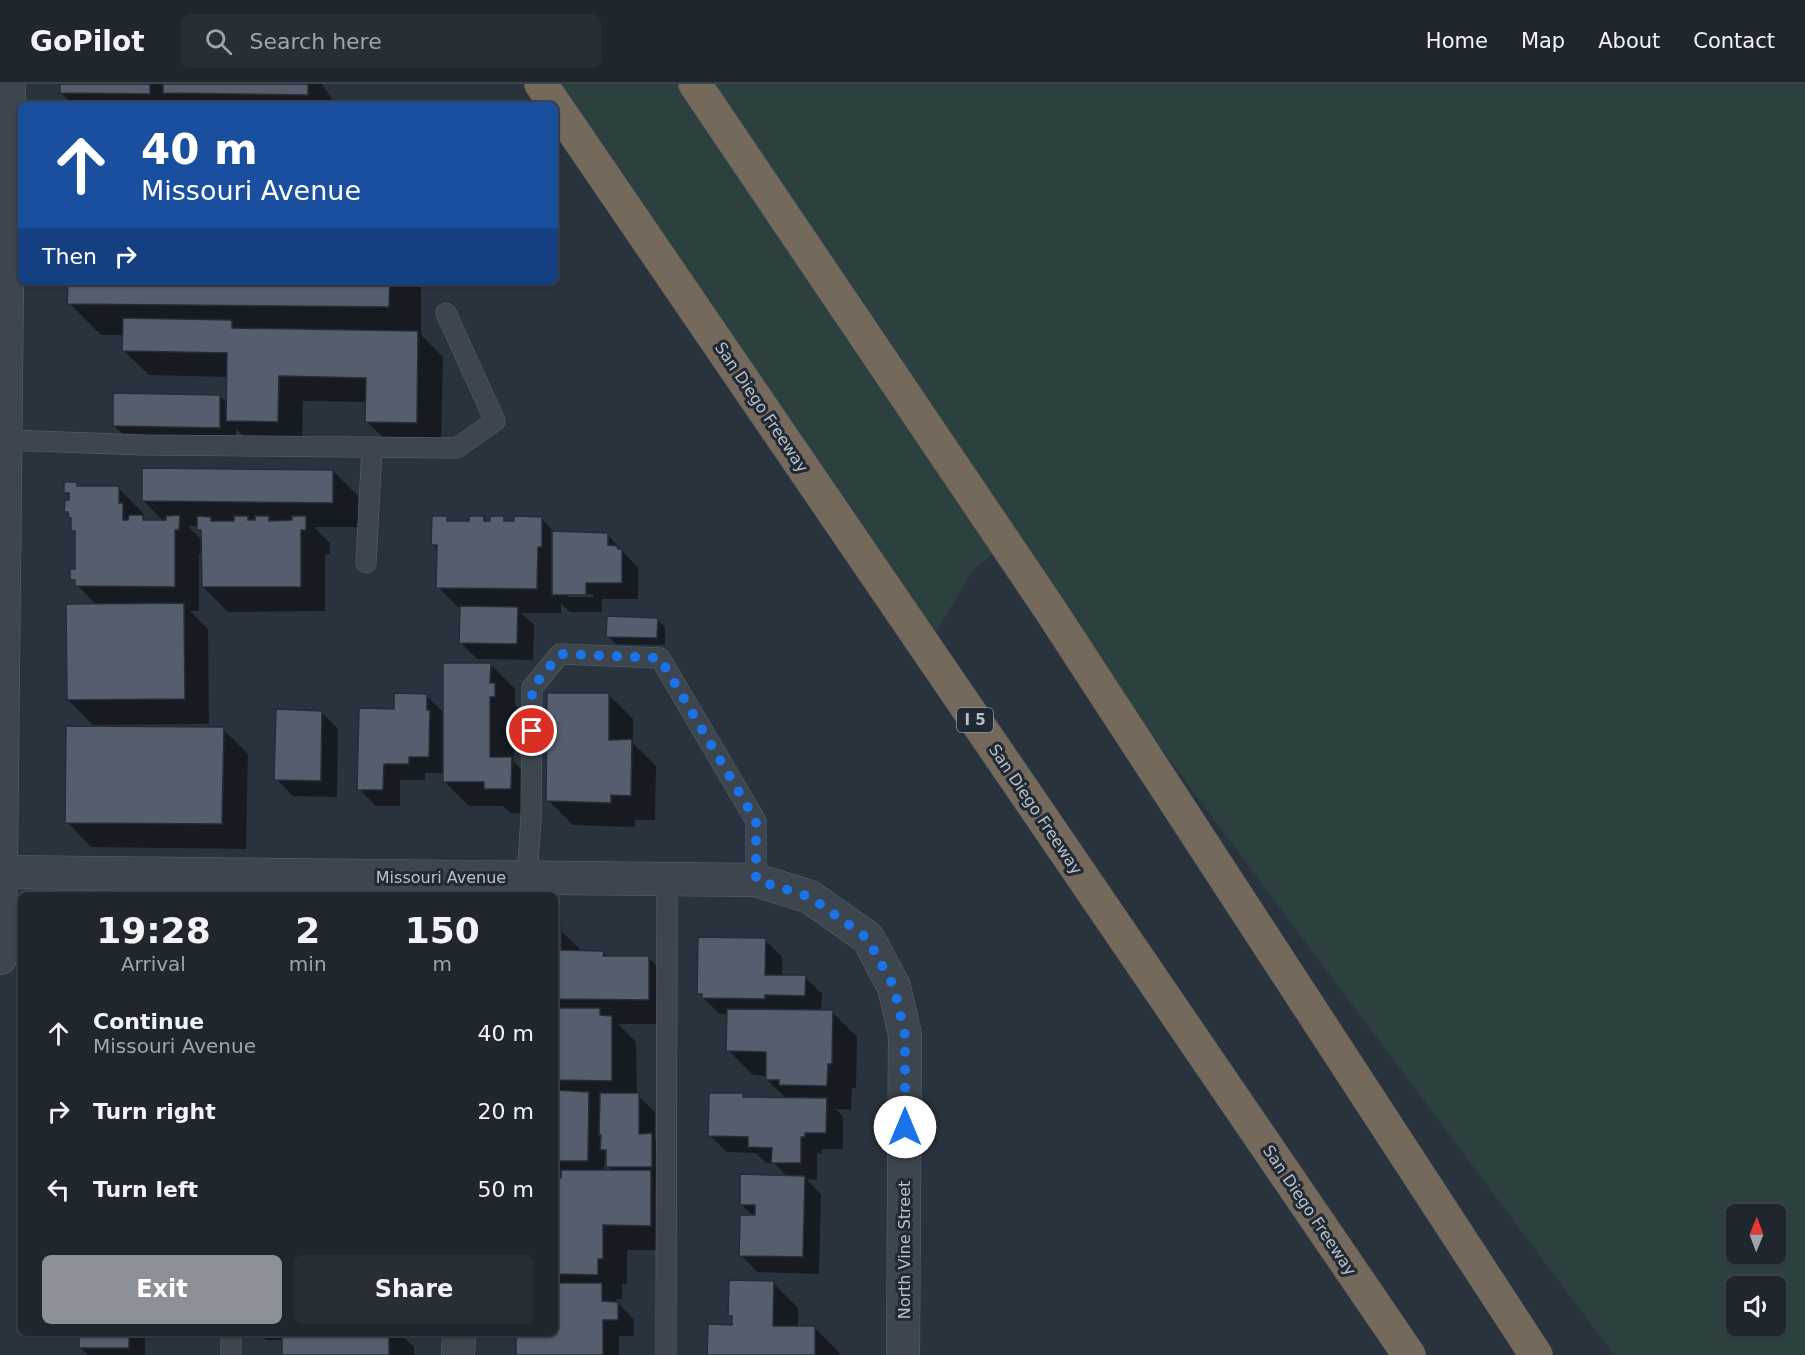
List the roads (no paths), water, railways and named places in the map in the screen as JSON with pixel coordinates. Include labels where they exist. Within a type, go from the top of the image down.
[{"type":"highway","name":"San Diego Freeway","points":[[541,84],[553,102]]},
{"type":"highway","points":[[695,84],[1049,608],[1536,1355]]},
{"type":"highway","name":"San Diego Freeway","points":[[558,109],[1409,1355]]},
{"type":"street","points":[[0,958],[5,440],[15,189],[9,84]]},
{"type":"street","name":"Missouri Avenue","points":[[0,872],[238,886],[460,886],[527,878],[756,880],[810,897],[867,938]]},
{"type":"street","name":"North Vine Street","points":[[867,938],[894,987],[905,1035],[903,1355]]},
{"type":"street","points":[[459,1336],[459,1355]]},
{"type":"lane","points":[[5,440],[145,445],[457,448],[495,422],[446,313]]},
{"type":"lane","points":[[366,563],[372,448]]},
{"type":"lane","points":[[527,878],[531,818],[532,688],[560,654],[660,658],[756,821],[756,880]]},
{"type":"lane","points":[[666,1355],[667,879]]},
{"type":"lane","points":[[231,1336],[231,1355]]}]
